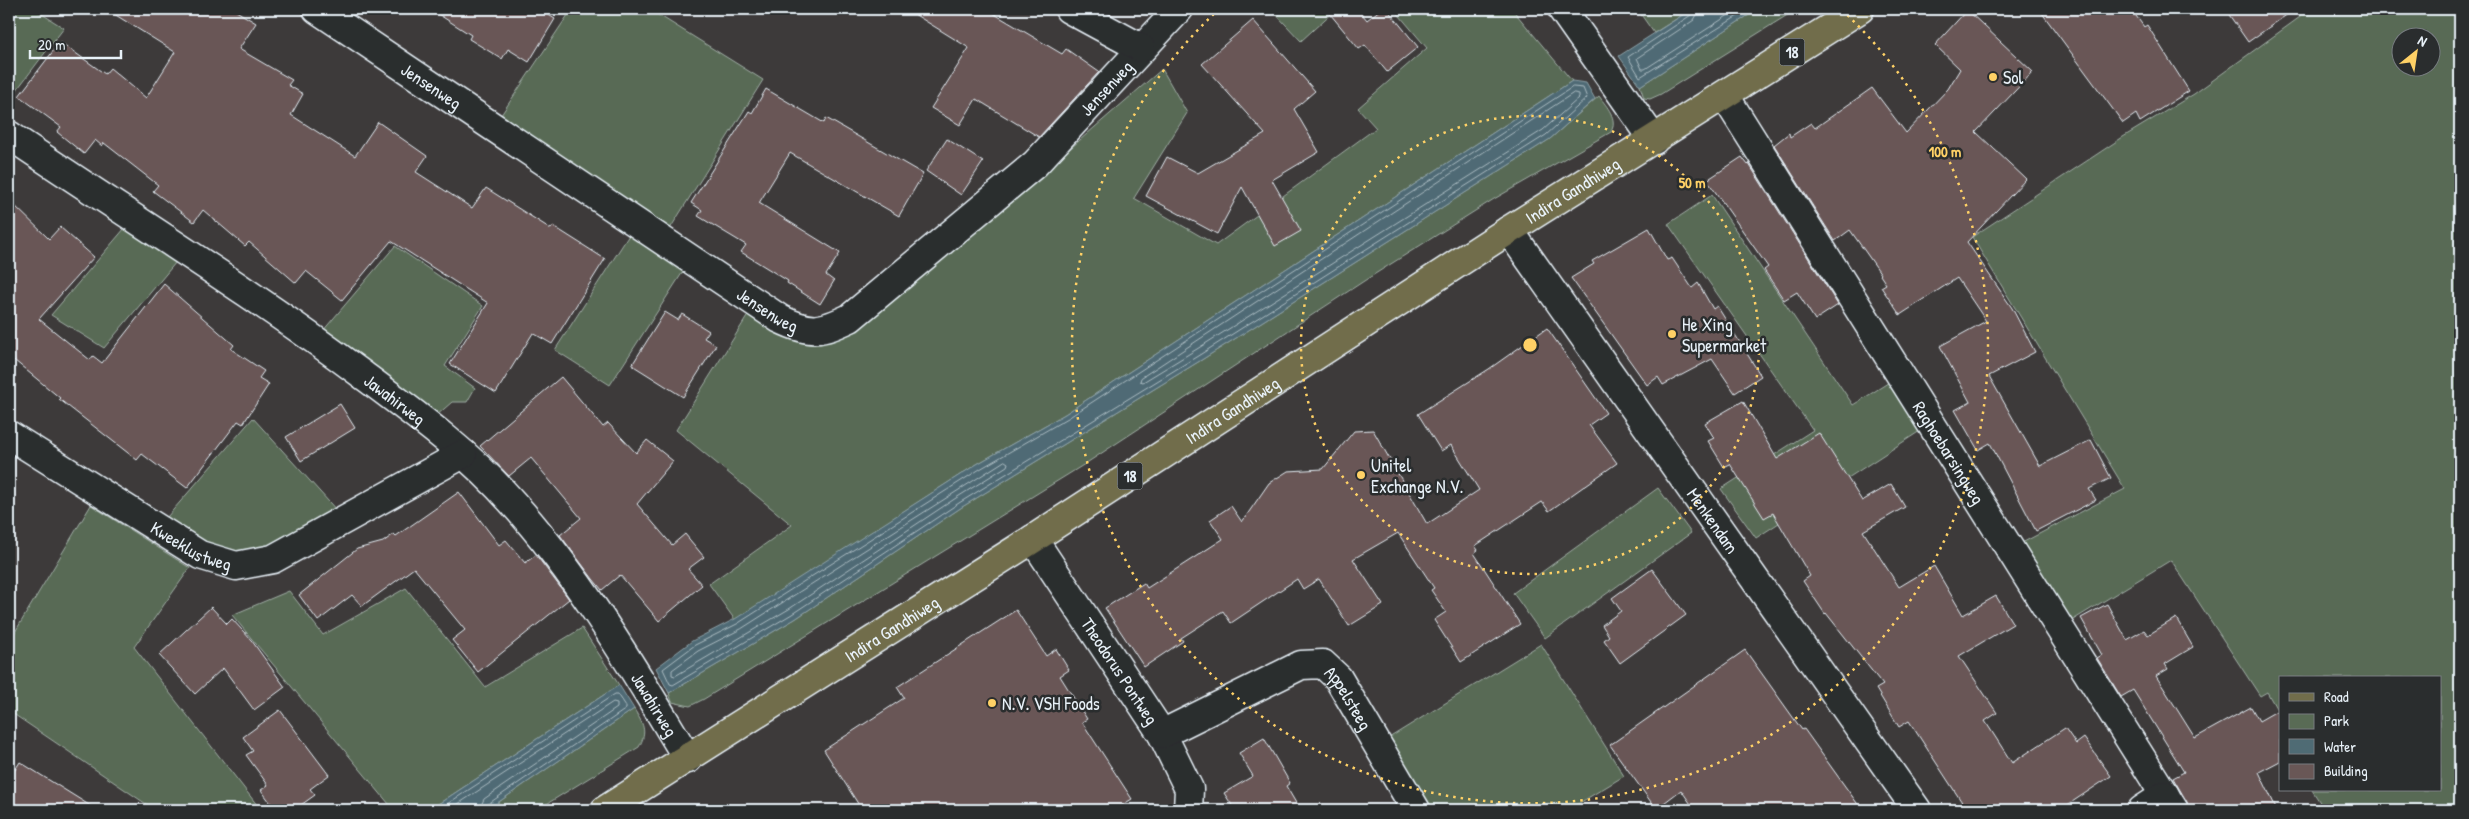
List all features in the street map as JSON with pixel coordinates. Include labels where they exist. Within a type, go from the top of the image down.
[{"type":"main road","name":"Indira Gandhiweg","points":[[605,810],[1032,539],[1509,230],[1725,96],[1860,9]]},
{"type":"street","name":"Jensenweg","points":[[317,9],[780,320],[800,329],[816,331],[850,318],[1035,164],[1179,9]]},
{"type":"street","points":[[1069,9],[1141,48]]},
{"type":"street","points":[[1562,9],[1654,140]]},
{"type":"street","name":"Raghoebarsingweg","points":[[1725,96],[2169,803]]},
{"type":"street","name":"Jawahirweg","points":[[9,135],[301,329],[448,439],[513,502],[600,614],[688,758]]},
{"type":"street","name":"Menkendam","points":[[1509,230],[1917,810]]},
{"type":"street","name":"Kweeklustweg","points":[[9,435],[200,555],[236,566],[273,559],[464,454]]},
{"type":"street","name":"Theodorus Pontweg","points":[[1032,539],[1162,734],[1189,789],[1188,810]]},
{"type":"street","name":"Appelsteeg","points":[[1162,734],[1302,666],[1323,664],[1338,678],[1416,810]]},
{"type":"street","points":[[2142,810],[2169,803]]},
{"type":"green space","points":[[11,9],[34,9],[64,28],[9,100],[9,12]]},
{"type":"green space","points":[[572,9],[649,9],[763,80],[668,232],[499,118]]},
{"type":"green space","points":[[1271,9],[1336,9],[1301,41]]},
{"type":"green space","points":[[1394,9],[1512,9],[1572,81],[1065,414],[977,464],[735,620],[709,584],[792,525],[676,430],[750,312],[805,341],[961,243],[1162,69],[1187,113],[1134,198],[1216,245],[1376,128],[1358,108],[1427,48]]},
{"type":"green space","points":[[1637,9],[1692,9],[1654,33]]},
{"type":"green space","points":[[1758,9],[1797,9],[1661,94],[1650,99],[1644,98],[1640,86]]},
{"type":"green space","points":[[2294,9],[2451,9],[2460,21],[2460,810],[2325,810],[2313,792],[2442,792],[2442,676],[2279,676],[2279,713],[2267,692],[2260,696],[2171,560],[2068,623],[2018,545],[2125,489],[1972,237],[2123,137],[2194,94],[2300,17]]},
{"type":"green space","points":[[1599,96],[1612,117],[1613,127],[1611,132],[1494,199],[1367,279],[1085,464],[704,699],[690,706],[672,702],[669,693],[795,619],[962,507],[1203,359],[1550,139]]},
{"type":"green space","points":[[1712,195],[1853,405],[1891,381],[1923,429],[1756,538],[1721,489],[1813,430],[1668,224]]},
{"type":"green space","points":[[125,228],[176,262],[104,348],[51,315]]},
{"type":"green space","points":[[631,232],[686,267],[610,385],[555,350]]},
{"type":"green space","points":[[395,246],[483,306],[445,366],[475,388],[467,402],[452,402],[436,416],[322,332]]},
{"type":"green space","points":[[253,418],[348,523],[268,562],[219,549],[195,537],[167,517]]},
{"type":"green space","points":[[1658,488],[1691,533],[1545,638],[1513,593]]},
{"type":"green space","points":[[91,505],[190,568],[134,647],[261,810],[155,810],[9,711],[9,642]]},
{"type":"green space","points":[[406,588],[485,687],[582,628],[619,685],[429,810],[394,810],[232,615],[289,591],[323,635]]},
{"type":"green space","points":[[1541,644],[1624,776],[1568,810],[1427,810],[1384,741]]},
{"type":"green space","points":[[634,709],[640,719],[644,732],[639,747],[537,810],[487,810]]},
{"type":"water","points":[[1692,9],[1758,9],[1640,86],[1619,56]]},
{"type":"water","points":[[1572,81],[1586,83],[1595,99],[1550,139],[1203,359],[962,507],[795,619],[669,693],[656,668],[692,641],[735,619],[977,464],[1065,414]]},
{"type":"water","points":[[619,685],[634,709],[487,810],[429,810]]},
{"type":"building","points":[[106,9],[233,9],[256,23],[239,49],[292,80],[288,85],[303,94],[291,115],[355,156],[378,122],[427,156],[416,172],[472,208],[486,188],[551,229],[553,226],[605,259],[552,344],[533,333],[496,393],[450,364],[488,303],[391,241],[342,300],[306,271],[296,283],[249,242],[245,246],[203,210],[194,222],[153,191],[158,185],[104,143],[102,146],[95,140],[84,154],[57,132],[61,127],[19,96],[60,42],[105,74],[110,68],[146,98],[175,52]]},
{"type":"building","points":[[430,9],[539,9],[555,19],[529,62],[508,49],[502,59],[469,39],[471,35]]},
{"type":"building","points":[[906,9],[986,9],[1062,54],[1066,49],[1099,72],[1039,137],[976,99],[960,125],[931,108],[969,48]]},
{"type":"building","points":[[1326,9],[1358,9],[1367,20],[1381,9],[1387,9],[1418,47],[1387,72],[1365,45],[1359,49]]},
{"type":"building","points":[[2039,9],[2131,9],[2144,27],[2147,25],[2189,91],[2140,122],[2136,114],[2123,123]]},
{"type":"building","points":[[2225,9],[2295,9],[2248,42]]},
{"type":"building","points":[[1967,10],[2033,72],[1976,132],[2026,179],[1967,242],[2012,308],[2035,352],[1989,376],[2040,466],[2091,440],[2111,478],[2089,489],[2096,500],[2036,531],[1990,443],[1978,450],[1955,410],[1970,402],[1940,346],[1986,321],[1957,278],[1900,315],[1881,287],[1886,284],[1881,274],[1850,230],[1835,241],[1774,145],[1789,133],[1790,137],[1811,123],[1815,128],[1872,88],[1906,133],[1948,89],[1960,69],[1935,45]]},
{"type":"building","points":[[1253,20],[1315,91],[1294,109],[1319,152],[1272,180],[1301,231],[1275,246],[1242,187],[1217,234],[1146,196],[1167,157],[1198,173],[1265,134],[1202,64]]},
{"type":"building","points":[[766,89],[824,123],[826,118],[923,174],[899,216],[790,153],[759,203],[840,253],[826,275],[834,281],[820,304],[787,283],[788,281],[741,252],[746,245],[698,216],[702,210],[691,203],[749,111],[752,113]]},
{"type":"building","points":[[947,139],[983,162],[961,195],[926,171]]},
{"type":"building","points":[[1742,157],[1749,164],[1838,305],[1815,320],[1797,292],[1784,300],[1764,270],[1768,267],[1707,180]]},
{"type":"building","points":[[9,200],[49,239],[60,227],[94,257],[39,319],[90,360],[93,356],[102,363],[164,284],[234,345],[231,349],[264,371],[259,378],[269,384],[243,424],[238,421],[187,488],[142,454],[137,460],[59,399],[9,356]]},
{"type":"building","name":"He Xing Supermarket","points":[[1649,228],[1667,260],[1672,258],[1692,288],[1698,283],[1713,309],[1717,306],[1761,376],[1735,393],[1712,359],[1663,385],[1658,377],[1647,385],[1571,278],[1594,264],[1592,261]]},
{"type":"building","points":[[665,312],[678,320],[682,314],[709,331],[704,338],[716,345],[683,397],[632,365]]},
{"type":"building","points":[[1547,328],[1606,413],[1589,425],[1617,463],[1549,511],[1542,502],[1475,546],[1478,550],[1474,553],[1520,624],[1461,662],[1434,620],[1446,612],[1431,590],[1434,588],[1398,533],[1353,559],[1383,605],[1349,626],[1319,579],[1303,589],[1297,579],[1231,623],[1223,611],[1181,638],[1183,641],[1144,667],[1105,608],[1144,583],[1147,588],[1223,539],[1210,520],[1231,506],[1242,522],[1269,483],[1288,471],[1323,469],[1354,431],[1373,430],[1427,524],[1479,490],[1451,445],[1441,451],[1418,414],[1489,369]]},
{"type":"building","points":[[561,377],[603,427],[608,423],[636,453],[647,440],[673,461],[637,504],[672,545],[685,534],[704,557],[688,569],[702,585],[659,621],[620,575],[602,590],[593,579],[560,535],[581,518],[531,458],[509,476],[480,446]]},
{"type":"building","points":[[1743,401],[1777,459],[1819,433],[1862,501],[1891,484],[1905,507],[1863,531],[1899,587],[1934,566],[1963,615],[1996,596],[2013,624],[1959,656],[1997,713],[1985,721],[2012,763],[2065,728],[2076,744],[2084,738],[2111,776],[2060,810],[1967,810],[1909,721],[1899,727],[1876,689],[1883,685],[1825,614],[1803,581],[1810,576],[1773,513],[1764,518],[1730,464],[1724,467],[1708,441],[1714,438],[1705,423]]},
{"type":"building","points":[[340,404],[355,428],[301,461],[286,437]]},
{"type":"building","points":[[459,492],[499,545],[506,540],[525,563],[536,555],[569,599],[478,672],[452,640],[465,630],[414,568],[362,606],[352,595],[318,621],[299,595],[357,549],[383,542],[394,534],[396,536]]},
{"type":"building","points":[[1652,569],[1686,615],[1620,663],[1604,640],[1609,636],[1602,625],[1621,611],[1612,598]]},
{"type":"building","points":[[2107,604],[2127,640],[2144,630],[2148,635],[2176,618],[2193,647],[2165,664],[2168,669],[2156,676],[2195,738],[2251,707],[2259,721],[2279,710],[2279,762],[2259,772],[2277,810],[2189,810],[2187,802],[2173,778],[2184,772],[2133,690],[2121,697],[2097,658],[2102,655],[2081,618]]},
{"type":"building","points":[[211,607],[227,624],[232,619],[252,641],[285,687],[254,710],[223,668],[195,694],[159,655]]},
{"type":"building","name":"N.V. VSH Foods","points":[[1016,610],[1046,656],[1056,649],[1069,670],[1060,676],[1087,719],[1082,722],[1132,799],[1114,810],[862,810],[824,750],[904,698],[897,687]]},
{"type":"building","points":[[1745,650],[1862,810],[1695,810],[1681,790],[1656,809],[1610,745]]},
{"type":"building","points":[[280,710],[329,775],[310,789],[315,795],[294,810],[276,810],[261,790],[268,785],[246,755],[253,751],[243,737]]},
{"type":"building","points":[[1264,738],[1290,783],[1286,786],[1300,810],[1235,810],[1224,793],[1253,776],[1239,753]]},
{"type":"building","points":[[20,762],[97,810],[9,810],[9,779]]},
{"type":"place","name":"Sol","points":[[1993,77]]},
{"type":"place","name":"He Xing Supermarket","points":[[1672,334]]},
{"type":"place","name":"Unitel Exchange N.V.","points":[[1361,475]]},
{"type":"place","name":"N.V. VSH Foods","points":[[992,703]]}]
